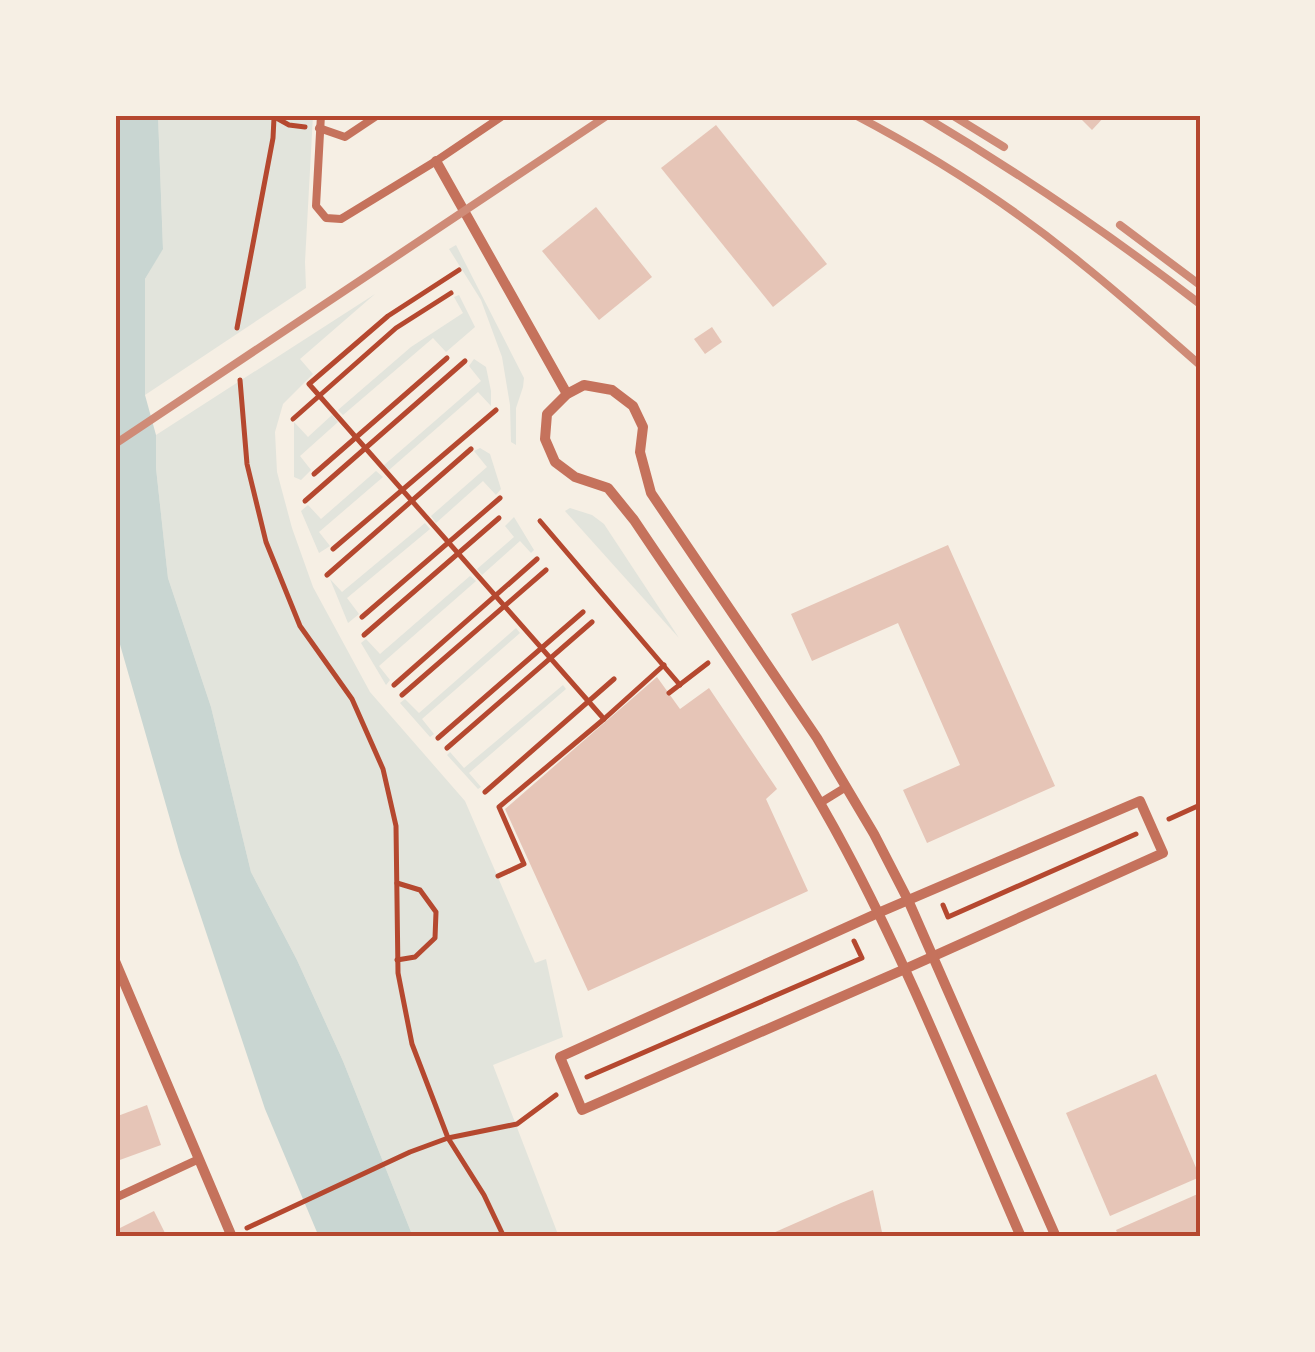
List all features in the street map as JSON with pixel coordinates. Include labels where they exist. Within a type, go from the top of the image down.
[{"type":"street","points":[[436,161],[568,394]]},
{"type":"street","points":[[1021,1237],[905,970],[820,802],[634,520],[608,488],[575,477],[555,462],[545,438],[547,414],[584,385],[612,390],[633,406],[643,427],[640,452],[651,493],[816,738],[874,834],[908,900],[1056,1237]]},
{"type":"street","points":[[1140,800],[1163,853],[582,1110],[560,1057],[935,889],[1140,800]]},
{"type":"street","points":[[115,962],[232,1237]]},
{"type":"lane","points":[[321,115],[316,206],[326,218],[341,218],[504,115]]},
{"type":"lane","points":[[319,128],[345,137],[378,115]]},
{"type":"lane","points":[[820,802],[846,787]]},
{"type":"lane","points":[[115,1198],[198,1160]]},
{"type":"path","points":[[237,328],[272,138],[272,116],[289,125],[319,128]]},
{"type":"path","points":[[458,270],[388,316],[309,384],[604,719]]},
{"type":"path","points":[[293,419],[396,328],[451,293]]},
{"type":"path","points":[[314,474],[447,358]]},
{"type":"path","points":[[304,501],[465,361]]},
{"type":"path","points":[[240,380],[247,464],[266,542],[300,626],[352,699],[382,769],[396,826],[397,960],[412,1044],[448,1138],[484,1195],[504,1237]]},
{"type":"path","points":[[332,549],[496,410]]},
{"type":"path","points":[[327,575],[471,449]]},
{"type":"path","points":[[362,617],[500,498]]},
{"type":"path","points":[[364,635],[498,518]]},
{"type":"path","points":[[540,521],[680,685]]},
{"type":"path","points":[[394,685],[536,559]]},
{"type":"path","points":[[402,695],[546,570]]},
{"type":"path","points":[[438,738],[584,612]]},
{"type":"path","points":[[447,748],[592,622]]},
{"type":"path","points":[[498,876],[524,864],[499,808],[664,664]]},
{"type":"path","points":[[669,693],[696,672]]},
{"type":"path","points":[[485,792],[614,679]]},
{"type":"path","points":[[935,889],[948,917],[1200,806]]},
{"type":"path","points":[[396,882],[420,890],[436,912],[435,938],[415,957],[397,960]]},
{"type":"path","points":[[263,1222],[410,1152],[448,1138],[518,1124],[571,1084],[862,958],[848,927]]},
{"type":"shaded area","points":[[115,115],[158,115],[163,249],[145,279],[145,395],[156,435],[168,578],[211,707],[251,872],[343,1061],[413,1237],[319,1237],[265,1109],[180,854],[115,627]]},
{"type":"shaded area","points":[[158,115],[313,115],[306,288],[145,395],[145,279],[163,248]]},
{"type":"shaded area","points":[[456,245],[524,378],[516,408],[516,445],[511,442],[502,357],[481,300],[449,249]]},
{"type":"shaded area","points":[[375,294],[300,359],[313,374],[283,404],[275,432],[277,472],[313,587],[370,692],[465,801],[535,963],[546,959],[563,1037],[493,1065],[559,1237],[413,1237],[343,1061],[251,872],[211,707],[168,578],[156,435]]},
{"type":"shaded area","points":[[459,295],[475,327],[446,352],[433,338],[343,415],[338,410],[411,347],[463,313],[454,297]]},
{"type":"shaded area","points":[[474,359],[486,367],[491,406],[478,392],[389,470],[383,466],[481,381],[469,366]]},
{"type":"shaded area","points":[[332,415],[338,422],[300,456],[311,470],[301,480],[294,477],[294,422],[308,437]]},
{"type":"shaded area","points":[[480,448],[490,454],[501,489],[496,495],[483,481],[436,523],[431,516],[487,467],[474,451]]},
{"type":"shaded area","points":[[376,471],[383,477],[319,532],[330,546],[319,553],[301,511],[308,505],[321,519]]},
{"type":"shaded area","points":[[570,508],[592,515],[604,524],[679,638],[565,511]]},
{"type":"shaded area","points":[[514,517],[534,550],[531,553],[520,541],[482,575],[477,569],[514,537],[505,526]]},
{"type":"shaded area","points":[[425,523],[430,529],[347,598],[359,614],[348,623],[330,579],[342,592]]},
{"type":"shaded area","points":[[470,576],[476,581],[379,666],[390,680],[386,685],[361,643],[366,639],[380,654]]},
{"type":"shaded area","points":[[516,628],[520,633],[422,719],[434,734],[430,737],[400,703],[405,699],[419,713]]},
{"type":"shaded area","points":[[563,685],[566,689],[469,773],[481,787],[478,789],[447,755],[450,752],[464,768]]},
{"type":"building","points":[[1077,115],[1106,115],[1092,130]]},
{"type":"building","points":[[716,125],[827,264],[773,307],[661,168]]},
{"type":"building","points":[[596,207],[652,277],[599,320],[542,251]]},
{"type":"building","points":[[712,327],[722,342],[705,354],[694,339]]},
{"type":"building","points":[[948,545],[1055,786],[927,843],[903,790],[960,765],[898,623],[812,661],[791,614]]},
{"type":"building","points":[[657,677],[680,709],[709,688],[777,789],[766,799],[808,891],[588,991],[505,809]]},
{"type":"building","points":[[1156,1074],[1200,1177],[1110,1216],[1066,1113]]},
{"type":"building","points":[[147,1105],[161,1145],[117,1161],[115,1117]]},
{"type":"building","points":[[873,1190],[883,1237],[764,1237],[841,1203]]},
{"type":"building","points":[[1200,1193],[1200,1237],[1119,1237],[1116,1230]]},
{"type":"building","points":[[154,1211],[167,1237],[122,1237],[118,1229]]},
{"type":"railway","points":[[115,444],[608,115]]},
{"type":"railway","points":[[855,115],[1001,202],[1112,288],[1200,365]]},
{"type":"railway","points":[[922,115],[1064,205],[1200,304]]},
{"type":"railway","points":[[952,115],[1004,147]]},
{"type":"railway","points":[[1120,225],[1200,285]]}]
